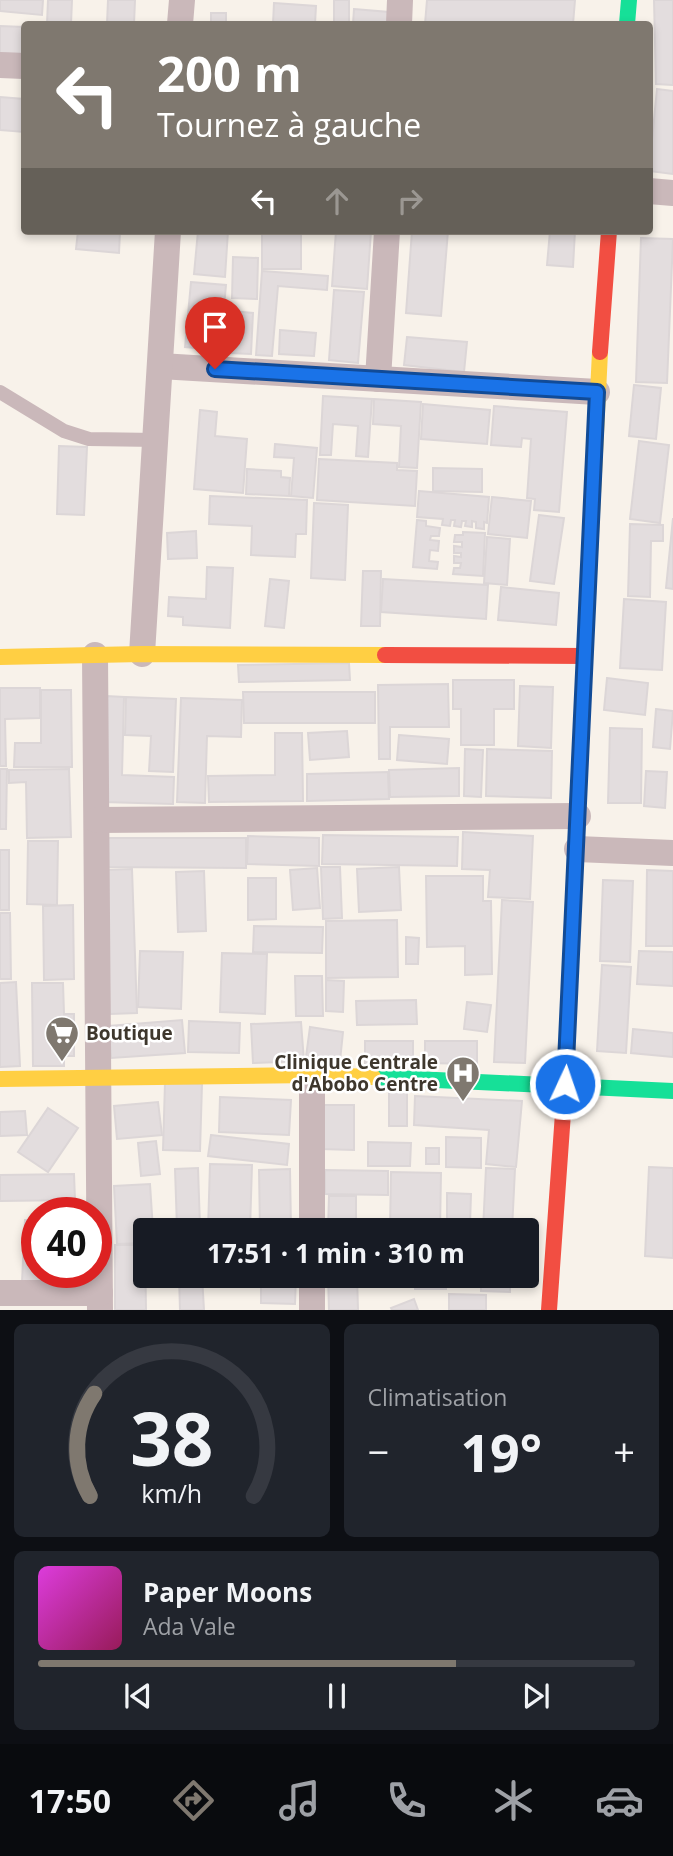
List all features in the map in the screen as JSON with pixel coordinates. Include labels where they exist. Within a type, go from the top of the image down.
[{"type":"street","points":[[180,21],[182,0]]},
{"type":"street","points":[[399,21],[400,0]]},
{"type":"street","points":[[627,21],[629,0]]},
{"type":"street","points":[[0,65],[21,66]]},
{"type":"street","points":[[653,191],[673,193]]},
{"type":"street","points":[[142,654],[168,235]]},
{"type":"street","points":[[378,379],[387,235]]},
{"type":"street","points":[[549,1310],[565,1084],[597,392],[609,235]]},
{"type":"street","points":[[160,366],[597,392]]},
{"type":"street","points":[[0,657],[95,654],[585,656]]},
{"type":"street","points":[[0,1293],[100,1302],[95,654]]},
{"type":"street","points":[[97,820],[578,816]]},
{"type":"street","points":[[576,849],[673,853]]},
{"type":"street","points":[[312,1075],[312,1218]]},
{"type":"street","points":[[0,1079],[312,1075],[565,1084],[673,1091]]},
{"type":"street","points":[[312,1288],[312,1310]]},
{"type":"lane","points":[[0,392],[64,431],[89,439],[156,440]]},
{"type":"building","points":[[0,0],[43,0],[42,15],[0,11]]},
{"type":"building","points":[[48,0],[72,0],[71,21],[47,21]]},
{"type":"building","points":[[108,0],[135,0],[134,21],[107,21]]},
{"type":"building","points":[[334,0],[349,0],[349,21],[334,21]]},
{"type":"building","points":[[427,0],[575,0],[573,21],[425,21]]},
{"type":"building","points":[[654,0],[673,0],[673,85],[656,84]]},
{"type":"building","points":[[274,3],[316,6],[315,21],[273,21]]},
{"type":"building","points":[[354,9],[389,12],[389,21],[353,21]]},
{"type":"building","points":[[211,13],[226,13],[226,21],[211,21]]},
{"type":"building","points":[[0,26],[21,27],[21,54],[0,53]]},
{"type":"building","points":[[657,89],[673,91],[673,174],[653,172]]},
{"type":"building","points":[[0,97],[21,99],[21,132],[0,130]]},
{"type":"building","points":[[78,235],[120,235],[119,253],[76,249]]},
{"type":"building","points":[[198,235],[228,235],[225,277],[194,274]]},
{"type":"building","points":[[262,235],[301,235],[301,269],[262,269]]},
{"type":"building","points":[[336,235],[371,235],[367,289],[332,286]]},
{"type":"building","points":[[412,235],[448,235],[441,316],[406,313]]},
{"type":"building","points":[[550,235],[575,235],[573,267],[547,265]]},
{"type":"building","points":[[641,238],[673,239],[667,383],[636,382]]},
{"type":"building","points":[[233,257],[258,258],[257,299],[232,298]]},
{"type":"building","points":[[262,271],[328,276],[327,290],[278,286],[272,356],[256,355]]},
{"type":"building","points":[[191,282],[226,285],[220,350],[185,347]]},
{"type":"building","points":[[334,290],[364,292],[358,363],[329,360]]},
{"type":"building","points":[[232,311],[253,313],[251,354],[229,353]]},
{"type":"building","points":[[280,330],[316,333],[314,356],[279,354]]},
{"type":"building","points":[[407,337],[467,342],[464,372],[404,365]]},
{"type":"building","points":[[634,385],[661,388],[656,439],[629,436]]},
{"type":"building","points":[[323,396],[372,399],[368,457],[356,456],[358,426],[333,424],[331,455],[320,455]]},
{"type":"building","points":[[374,399],[421,402],[417,468],[399,467],[401,426],[373,424]]},
{"type":"building","points":[[423,404],[490,410],[487,444],[421,439]]},
{"type":"building","points":[[494,406],[567,412],[559,512],[534,510],[535,499],[527,498],[531,439],[522,438],[521,447],[491,445]]},
{"type":"building","points":[[200,410],[217,412],[215,436],[247,439],[243,493],[194,489]]},
{"type":"building","points":[[639,441],[669,445],[660,523],[630,519]]},
{"type":"building","points":[[275,444],[317,448],[313,498],[291,496],[294,458],[274,457]]},
{"type":"building","points":[[59,446],[87,447],[84,515],[57,514]]},
{"type":"building","points":[[319,459],[397,463],[397,470],[417,471],[415,506],[317,500]]},
{"type":"building","points":[[433,468],[482,469],[482,492],[433,491]]},
{"type":"building","points":[[247,469],[281,471],[281,477],[290,478],[289,496],[246,494]]},
{"type":"building","points":[[419,491],[489,497],[484,529],[476,528],[476,522],[472,521],[472,527],[465,526],[466,521],[462,521],[461,527],[454,526],[455,520],[451,520],[450,526],[442,525],[443,519],[417,517]]},
{"type":"building","points":[[210,496],[307,500],[306,534],[296,534],[295,557],[251,555],[252,526],[209,524]]},
{"type":"building","points":[[492,497],[531,501],[527,538],[488,534]]},
{"type":"building","points":[[314,503],[348,505],[345,580],[311,578]]},
{"type":"building","points":[[539,515],[564,518],[554,584],[530,581]]},
{"type":"building","points":[[673,518],[673,589],[666,588]]},
{"type":"building","points":[[417,520],[426,521],[426,526],[440,528],[439,536],[431,536],[430,540],[439,541],[438,551],[430,550],[429,561],[438,562],[437,569],[413,567]]},
{"type":"building","points":[[630,524],[663,525],[663,541],[651,541],[650,597],[628,596]]},
{"type":"building","points":[[196,531],[197,558],[168,559],[167,533]]},
{"type":"building","points":[[463,532],[485,533],[483,576],[453,574],[454,568],[460,568],[461,563],[454,563],[454,556],[461,557],[461,553],[454,553],[454,546],[462,547],[462,542],[454,542],[455,535],[463,535]]},
{"type":"building","points":[[487,537],[510,539],[507,585],[484,583]]},
{"type":"building","points":[[207,567],[233,568],[230,628],[183,625],[183,617],[168,616],[169,597],[206,599]]},
{"type":"building","points":[[363,571],[381,571],[380,626],[361,626]]},
{"type":"building","points":[[270,579],[289,581],[284,628],[265,626]]},
{"type":"building","points":[[383,579],[488,585],[486,619],[381,612]]},
{"type":"building","points":[[501,587],[559,593],[556,625],[498,620]]},
{"type":"building","points":[[624,599],[666,602],[662,670],[620,668]]},
{"type":"building","points":[[349,663],[350,680],[239,682],[238,665]]},
{"type":"building","points":[[607,678],[648,683],[645,715],[604,710]]},
{"type":"building","points":[[453,680],[514,680],[514,709],[494,709],[494,745],[461,745],[461,709],[453,709]]},
{"type":"building","points":[[448,684],[449,727],[390,727],[390,759],[379,759],[378,685]]},
{"type":"building","points":[[520,686],[553,687],[551,748],[518,746]]},
{"type":"building","points":[[0,688],[40,688],[40,718],[5,719],[6,766],[0,766]]},
{"type":"building","points":[[41,690],[71,690],[72,767],[14,767],[15,743],[41,743]]},
{"type":"building","points":[[243,692],[375,692],[375,723],[244,723]]},
{"type":"building","points":[[106,696],[124,697],[122,775],[174,777],[173,804],[103,802]]},
{"type":"building","points":[[126,697],[176,699],[173,772],[149,771],[151,736],[125,735]]},
{"type":"building","points":[[181,698],[242,700],[241,737],[207,736],[205,803],[177,802]]},
{"type":"building","points":[[656,709],[673,711],[670,749],[653,747]]},
{"type":"building","points":[[610,728],[642,729],[641,803],[608,803]]},
{"type":"building","points":[[347,731],[349,757],[310,760],[308,733]]},
{"type":"building","points":[[275,733],[302,733],[303,801],[209,802],[208,776],[275,775]]},
{"type":"building","points":[[399,735],[449,739],[447,764],[397,760]]},
{"type":"building","points":[[465,749],[483,750],[481,797],[464,796]]},
{"type":"building","points":[[487,749],[552,751],[551,798],[486,796]]},
{"type":"building","points":[[459,768],[459,796],[390,797],[389,770]]},
{"type":"building","points":[[0,769],[7,769],[6,829],[0,829]]},
{"type":"building","points":[[69,769],[71,837],[27,838],[26,782],[9,783],[9,770]]},
{"type":"building","points":[[646,771],[667,772],[665,808],[644,806]]},
{"type":"building","points":[[388,772],[389,799],[307,801],[307,774]]},
{"type":"building","points":[[463,832],[533,836],[530,899],[488,897],[490,870],[462,869]]},
{"type":"building","points":[[323,835],[458,837],[457,866],[322,864]]},
{"type":"building","points":[[248,836],[319,838],[319,866],[247,864]]},
{"type":"building","points":[[106,838],[246,838],[246,868],[106,867]]},
{"type":"building","points":[[28,841],[58,841],[57,905],[27,904]]},
{"type":"building","points":[[0,850],[9,850],[9,910],[0,910]]},
{"type":"building","points":[[321,867],[340,867],[342,918],[323,919]]},
{"type":"building","points":[[399,867],[401,910],[359,912],[357,869]]},
{"type":"building","points":[[317,868],[320,908],[293,910],[290,870]]},
{"type":"building","points":[[132,869],[137,1013],[110,1014],[105,870]]},
{"type":"building","points":[[647,870],[673,871],[673,946],[646,946]]},
{"type":"building","points":[[204,871],[206,931],[178,932],[176,872]]},
{"type":"building","points":[[426,876],[483,876],[483,901],[491,901],[492,974],[465,975],[465,946],[427,947]]},
{"type":"building","points":[[248,878],[276,878],[276,919],[248,920]]},
{"type":"building","points":[[603,880],[633,881],[630,962],[600,961]]},
{"type":"building","points":[[502,900],[533,902],[525,1063],[494,1062]]},
{"type":"building","points":[[73,905],[74,979],[44,980],[43,906]]},
{"type":"building","points":[[0,913],[10,913],[11,979],[0,979]]},
{"type":"building","points":[[397,920],[398,977],[326,978],[326,921]]},
{"type":"building","points":[[254,926],[323,927],[322,953],[253,952]]},
{"type":"building","points":[[406,937],[419,938],[418,964],[406,964]]},
{"type":"building","points":[[140,951],[183,952],[181,1009],[138,1007]]},
{"type":"building","points":[[639,951],[673,952],[673,986],[637,984]]},
{"type":"building","points":[[222,953],[267,954],[265,1014],[220,1012]]},
{"type":"building","points":[[602,965],[631,967],[626,1053],[597,1051]]},
{"type":"building","points":[[295,976],[322,976],[323,1016],[296,1016]]},
{"type":"building","points":[[326,980],[344,981],[343,1012],[326,1011]]},
{"type":"building","points":[[16,982],[20,1066],[0,1067],[0,983]]},
{"type":"building","points":[[32,983],[63,983],[64,1014],[74,1014],[74,1056],[64,1056],[64,1066],[33,1066]]},
{"type":"building","points":[[416,1000],[417,1024],[357,1025],[356,1001]]},
{"type":"building","points":[[467,1002],[491,1005],[487,1032],[464,1029]]},
{"type":"building","points":[[182,1020],[185,1053],[111,1058],[109,1026]]},
{"type":"building","points":[[189,1021],[240,1023],[239,1053],[188,1052]]},
{"type":"building","points":[[301,1022],[304,1061],[253,1063],[251,1024]]},
{"type":"building","points":[[310,1027],[343,1032],[340,1061],[306,1057]]},
{"type":"building","points":[[633,1029],[673,1033],[673,1057],[631,1053]]},
{"type":"building","points":[[365,1041],[413,1041],[413,1063],[365,1063]]},
{"type":"building","points":[[425,1041],[477,1041],[477,1064],[425,1063]]},
{"type":"building","points":[[165,1083],[202,1084],[200,1151],[163,1150]]},
{"type":"building","points":[[389,1087],[407,1087],[407,1126],[389,1126]]},
{"type":"building","points":[[415,1096],[522,1101],[516,1167],[486,1164],[489,1130],[414,1125]]},
{"type":"building","points":[[220,1097],[291,1100],[289,1135],[219,1132]]},
{"type":"building","points":[[158,1102],[162,1135],[117,1139],[114,1106]]},
{"type":"building","points":[[321,1105],[354,1105],[354,1150],[321,1149]]},
{"type":"building","points":[[48,1108],[78,1128],[48,1172],[18,1152]]},
{"type":"building","points":[[25,1111],[27,1135],[0,1136],[0,1112]]},
{"type":"building","points":[[211,1135],[289,1144],[287,1165],[208,1156]]},
{"type":"building","points":[[446,1137],[481,1138],[481,1168],[446,1167]]},
{"type":"building","points":[[156,1141],[160,1174],[141,1176],[138,1143]]},
{"type":"building","points":[[368,1142],[411,1143],[410,1166],[368,1166]]},
{"type":"building","points":[[426,1148],[439,1148],[439,1164],[426,1164]]},
{"type":"building","points":[[210,1164],[252,1165],[250,1218],[208,1218]]},
{"type":"building","points":[[649,1167],[673,1168],[673,1258],[645,1256]]},
{"type":"building","points":[[198,1168],[200,1218],[177,1218],[175,1169]]},
{"type":"building","points":[[486,1168],[515,1169],[513,1218],[484,1218]]},
{"type":"building","points":[[290,1169],[291,1218],[260,1218],[259,1170]]},
{"type":"building","points":[[325,1170],[388,1171],[388,1195],[325,1194]]},
{"type":"building","points":[[391,1172],[441,1173],[440,1218],[390,1218]]},
{"type":"building","points":[[74,1174],[75,1197],[21,1197],[21,1201],[0,1201],[0,1175]]},
{"type":"building","points":[[150,1184],[152,1218],[133,1218],[133,1243],[117,1244],[114,1186]]},
{"type":"building","points":[[447,1193],[471,1194],[470,1218],[447,1218]]},
{"type":"building","points":[[329,1196],[356,1196],[356,1218],[328,1218]]},
{"type":"building","points":[[115,1245],[133,1245],[133,1288],[146,1288],[146,1310],[115,1310]]},
{"type":"building","points":[[179,1288],[203,1288],[204,1310],[180,1310]]},
{"type":"building","points":[[261,1288],[296,1288],[295,1304],[261,1303]]},
{"type":"building","points":[[328,1288],[357,1288],[358,1310],[329,1310]]},
{"type":"building","points":[[415,1288],[446,1288],[446,1289]]},
{"type":"building","points":[[481,1288],[510,1288],[510,1292],[481,1291]]},
{"type":"building","points":[[449,1294],[486,1295],[486,1310],[449,1310]]},
{"type":"building","points":[[414,1299],[418,1310],[391,1308]]},
{"type":"traffic: fast","points":[[627,21],[629,0]]},
{"type":"traffic: fast","points":[[373,1077],[673,1091]]},
{"type":"traffic: slow","points":[[581,737],[600,352]]},
{"type":"traffic: slow","points":[[0,657],[142,654],[385,655]]},
{"type":"traffic: slow","points":[[0,1079],[312,1075],[373,1077]]},
{"type":"traffic: jam","points":[[600,352],[609,235]]},
{"type":"traffic: jam","points":[[385,655],[585,656]]},
{"type":"traffic: jam","points":[[549,1310],[565,1085],[581,737]]},
{"type":"place","name":"Boutique","points":[[62,1063]]},
{"type":"place","name":"Clinique Centrale d'Abobo Centre","points":[[463,1103]]},
{"type":"route","points":[[215,369],[597,392],[565,1084]]}]
